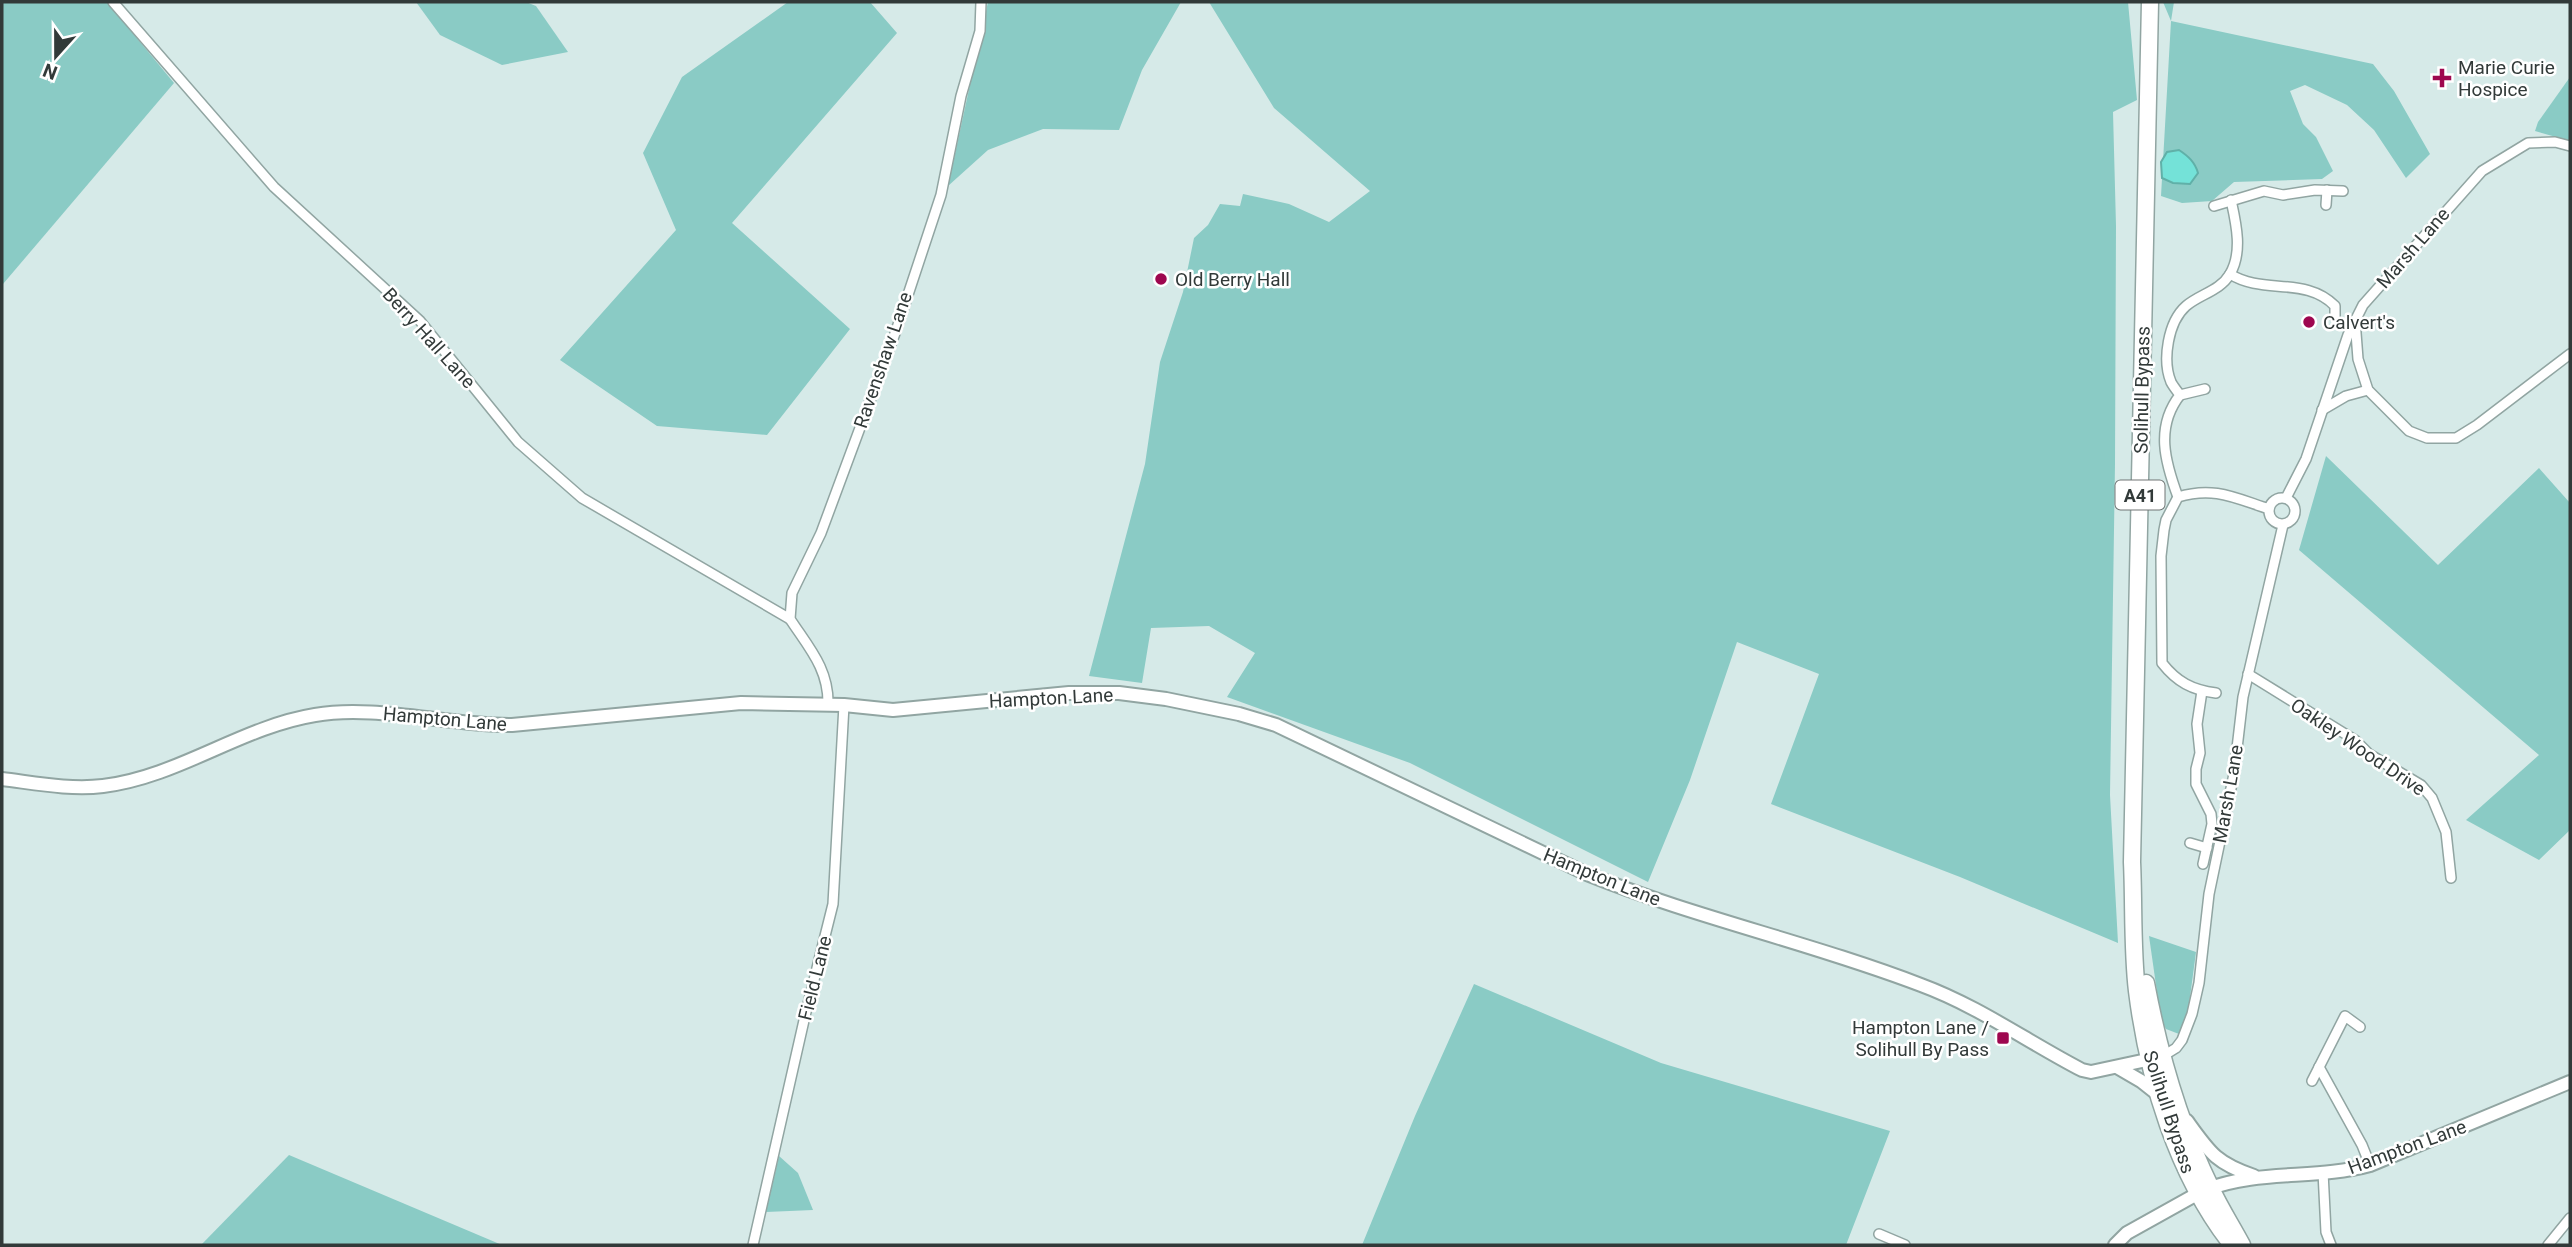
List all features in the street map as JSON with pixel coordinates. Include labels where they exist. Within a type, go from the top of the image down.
[{"type":"highway","name":"Solihull Bypass","points":[[2142,2],[2147,64]]},
{"type":"highway","name":"Solihull Bypass","points":[[2150,2],[2132,848],[2134,926],[2160,1096],[2232,1245]]},
{"type":"highway","name":"Solihull Bypass","points":[[2156,1058],[2181,1112],[2204,1191],[2242,1245]]},
{"type":"main road","name":"Hampton Lane","points":[[2,779],[71,787],[124,782],[148,776],[286,721],[316,714],[354,712],[486,725],[512,725],[741,703],[844,705],[893,710],[1032,695],[1119,693],[1166,699],[1264,721],[1332,750],[1587,874],[1636,894],[1924,986],[1972,1007],[2082,1070],[2091,1072],[2117,1068],[2156,1058]]},
{"type":"main road","points":[[2117,1068],[2141,1081],[2160,1096]]},
{"type":"main road","name":"Hampton Lane","points":[[2115,1245],[2127,1233],[2204,1191],[2255,1176],[2349,1171],[2370,1165],[2570,1082]]},
{"type":"main road","points":[[2181,1112],[2215,1158],[2233,1169],[2255,1176]]},
{"type":"street","name":"Berry Hall Lane","points":[[113,2],[274,187],[419,321],[518,442],[582,498],[790,619]]},
{"type":"street","name":"Ravenshaw Lane","points":[[790,619],[792,593],[830,508],[897,328],[941,195],[961,96],[980,31],[981,2]]},
{"type":"street","name":"Marsh Lane","points":[[2286,498],[2306,459],[2355,320],[2363,306],[2482,171],[2528,143],[2554,142],[2570,146]]},
{"type":"street","points":[[2326,205],[2327,190]]},
{"type":"street","points":[[2214,206],[2264,191],[2283,195],[2343,191]]},
{"type":"street","points":[[2180,395],[2171,382],[2167,368],[2168,343],[2186,306],[2211,292],[2230,274],[2237,239],[2231,200]]},
{"type":"street","points":[[2230,274],[2239,280],[2255,284],[2312,290],[2327,297],[2335,306],[2335,317]]},
{"type":"street","points":[[2335,306],[2346,298]]},
{"type":"street","points":[[2355,320],[2358,359],[2368,390],[2409,431],[2427,439],[2456,438],[2570,354]]},
{"type":"street","points":[[2178,497],[2167,466],[2165,428],[2171,407],[2180,395],[2205,389]]},
{"type":"street","points":[[2322,411],[2346,396],[2368,390]]},
{"type":"street","points":[[2216,693],[2202,691],[2180,682],[2162,663],[2161,556],[2164,530],[2178,497],[2207,491],[2269,509]]},
{"type":"street","points":[[2278,498],[2292,501],[2296,508],[2295,516],[2283,525],[2270,517],[2269,509],[2272,502],[2278,498]]},
{"type":"street","name":"Marsh Lane","points":[[2156,1058],[2176,1048],[2192,1014],[2207,926],[2209,894],[2234,774],[2243,697],[2283,525]]},
{"type":"street","points":[[790,619],[816,656],[828,684],[828,705]]},
{"type":"street","name":"Oakley Wood Drive","points":[[2248,674],[2421,785],[2432,797],[2446,832],[2451,878]]},
{"type":"street","points":[[2202,691],[2197,724],[2200,753],[2196,784],[2211,814],[2212,824],[2203,864]]},
{"type":"street","name":"Field Lane","points":[[752,1245],[833,904],[844,705]]},
{"type":"street","points":[[2190,843],[2207,848]]},
{"type":"street","points":[[2312,1081],[2345,1016],[2360,1027]]},
{"type":"street","points":[[2319,1067],[2370,1165]]},
{"type":"street","points":[[2323,1172],[2326,1232],[2330,1245]]},
{"type":"street","points":[[2548,1245],[2570,1217]]},
{"type":"street","points":[[1879,1234],[1905,1245]]},
{"type":"shaded area","points":[[2,2],[107,2],[174,83],[3,284]]},
{"type":"shaded area","points":[[416,2],[526,2],[536,6],[568,52],[502,65],[440,35]]},
{"type":"shaded area","points":[[788,2],[870,2],[897,33],[732,223],[850,329],[767,435],[657,426],[560,360],[676,230],[643,153],[682,77]]},
{"type":"shaded area","points":[[988,2],[1181,2],[1142,70],[1119,130],[1043,129],[988,150],[948,186]]},
{"type":"shaded area","points":[[1209,2],[2128,2],[2137,100],[2113,112],[2116,226],[2115,464],[2110,795],[2118,943],[1960,877],[1771,804],[1819,674],[1737,642],[1690,780],[1648,882],[1410,763],[1227,697],[1255,653],[1209,626],[1151,628],[1142,683],[1089,676],[1145,464],[1160,362],[1183,292],[1194,238],[1208,225],[1220,204],[1240,206],[1243,194],[1289,204],[1329,222],[1370,191],[1274,108]]},
{"type":"shaded area","points":[[2163,2],[2174,2],[2171,21]]},
{"type":"shaded area","points":[[2171,21],[2373,64],[2394,91],[2430,154],[2406,178],[2374,130],[2347,105],[2305,85],[2290,91],[2303,124],[2316,137],[2333,171],[2322,179],[2234,182],[2212,201],[2182,203],[2161,196]]},
{"type":"shaded area","points":[[2570,77],[2570,141],[2535,131],[2538,122]]},
{"type":"shaded area","points":[[2179,150],[2191,160],[2198,173],[2190,184],[2173,183],[2162,178],[2161,162],[2167,152]]},
{"type":"shaded area","points":[[2326,456],[2438,565],[2539,468],[2570,503],[2570,830],[2539,860],[2466,820],[2539,755],[2299,550]]},
{"type":"shaded area","points":[[2149,936],[2196,952],[2188,1012],[2179,1034],[2166,1029],[2161,1020]]},
{"type":"shaded area","points":[[1474,984],[1661,1063],[1890,1131],[1846,1245],[1362,1245],[1415,1116]]},
{"type":"shaded area","points":[[289,1155],[502,1245],[201,1245]]},
{"type":"shaded area","points":[[779,1156],[798,1173],[813,1210],[766,1212]]},
{"type":"place","name":"Marie Curie Hospice","points":[[2442,78]]},
{"type":"place","name":"Old Berry Hall","points":[[1161,279]]},
{"type":"place","name":"Calvert's","points":[[2309,322]]},
{"type":"place","name":"Hampton Lane / Solihull By Pass","points":[[2003,1038]]}]
